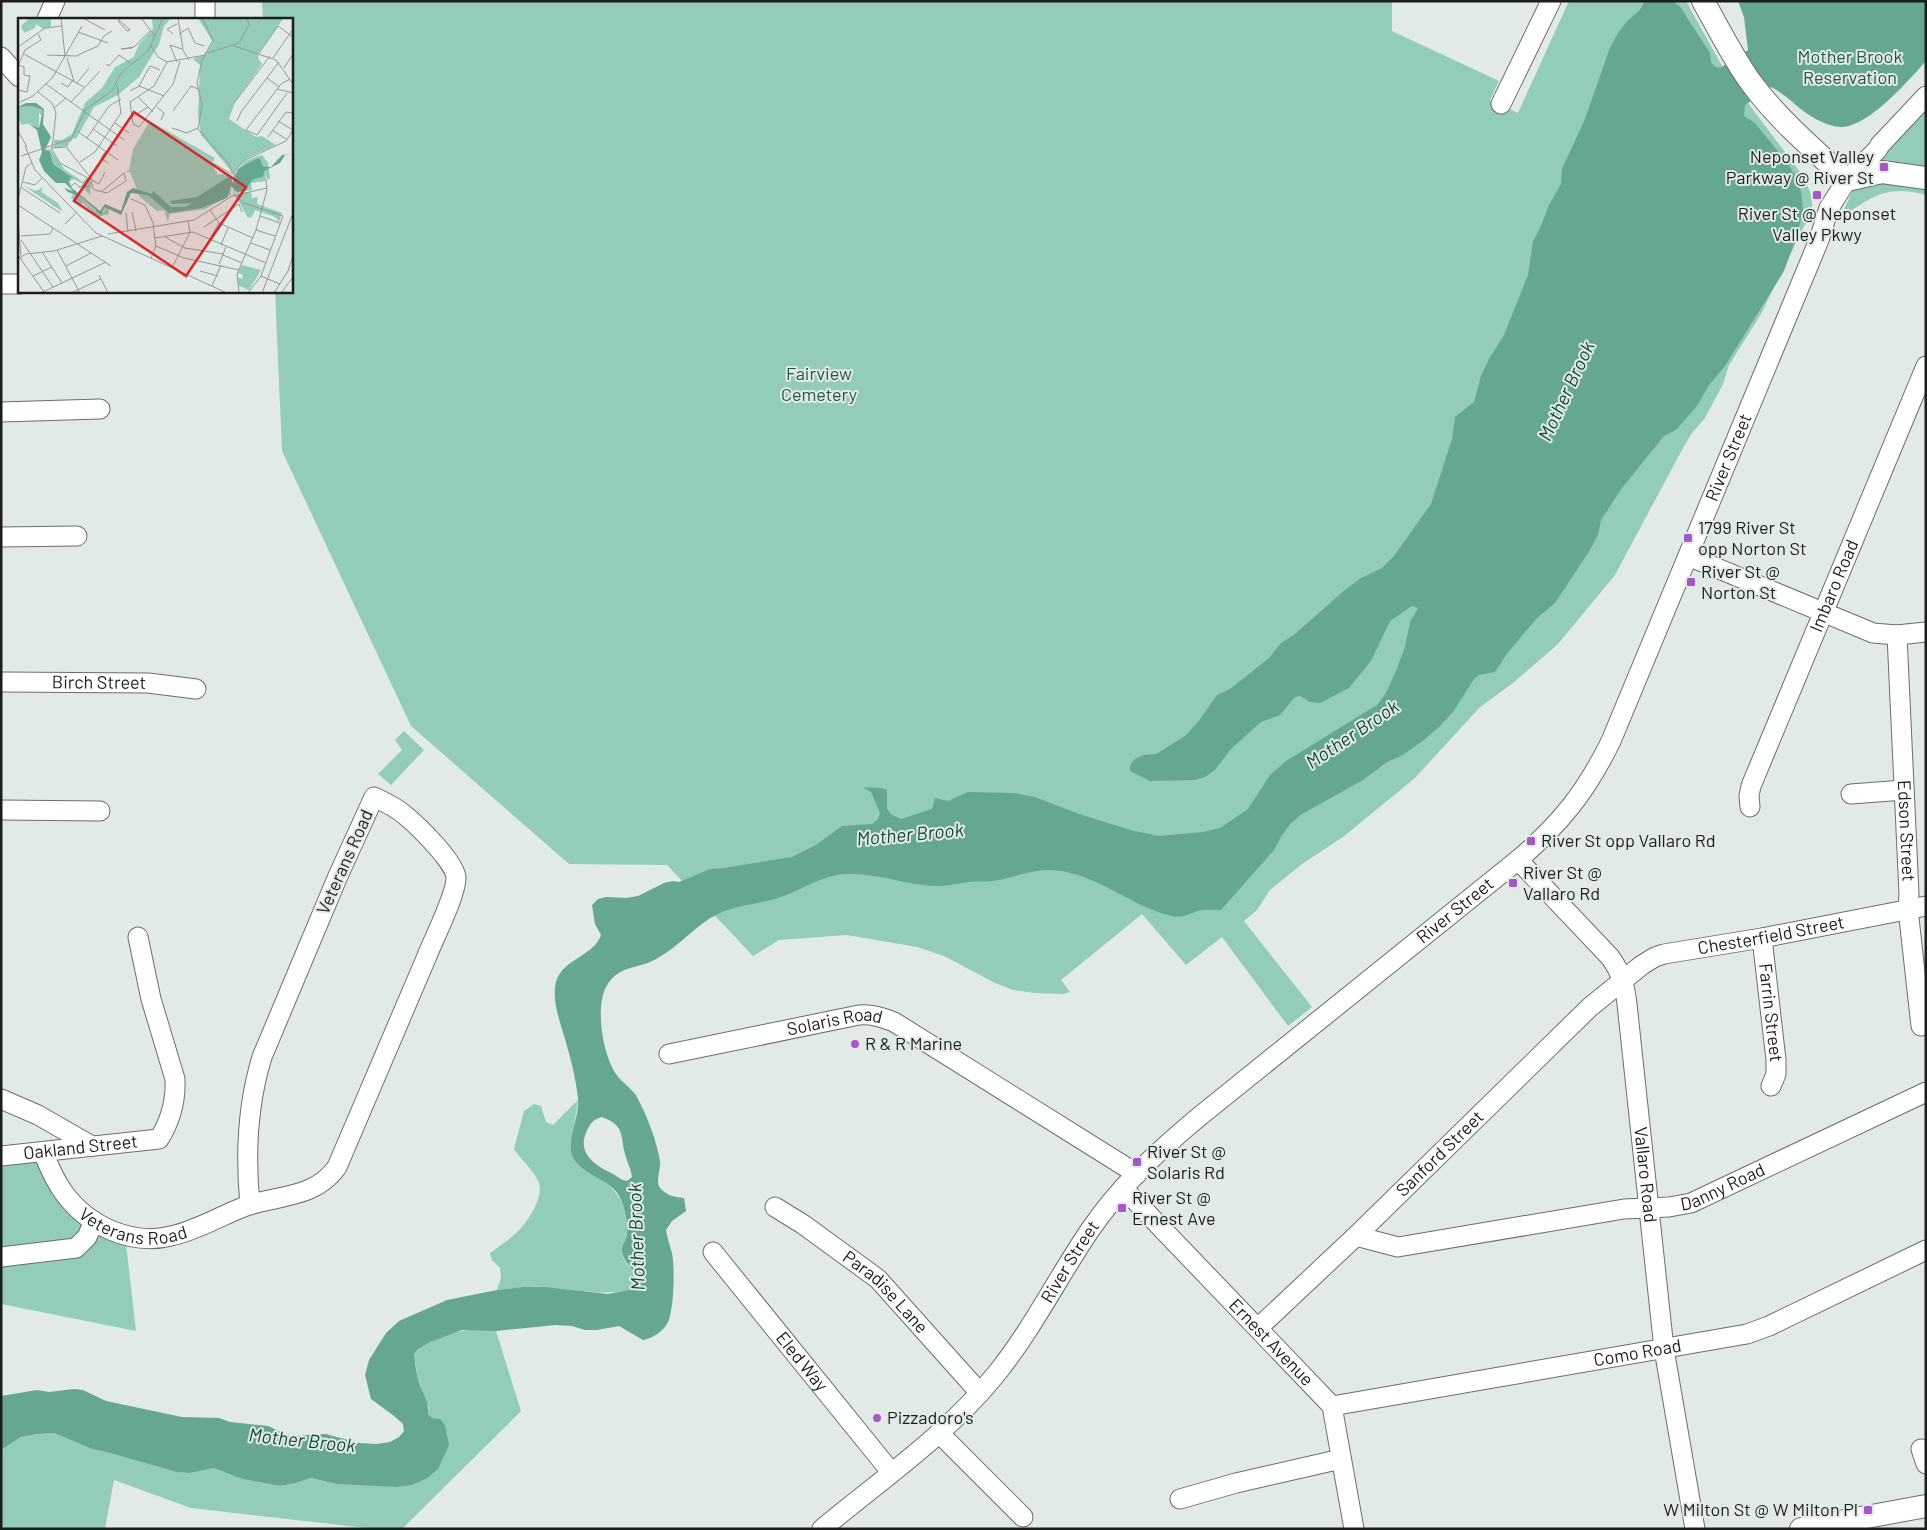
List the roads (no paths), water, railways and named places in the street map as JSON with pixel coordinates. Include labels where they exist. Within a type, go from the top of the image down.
[{"type":"main road","points":[[1703,1],[1732,54],[1764,99],[1788,125],[1847,180],[1882,172],[1926,178]]},
{"type":"main road","points":[[1801,1529],[1845,1525],[1926,1506]]},
{"type":"street","points":[[47,18],[55,1]]},
{"type":"street","points":[[205,1],[205,18]]},
{"type":"street","points":[[1501,104],[1551,1]]},
{"type":"street","points":[[1,57],[18,75]]},
{"type":"street","name":"River Street","points":[[822,1529],[940,1433],[980,1393],[1016,1349],[1090,1230],[1123,1188],[1137,1174],[1182,1131],[1518,860],[1556,825],[1584,791],[1595,774],[1611,741],[1819,240],[1829,208],[1847,180],[1926,96]]},
{"type":"street","points":[[1,284],[18,284]]},
{"type":"street","name":"Imbaro Road","points":[[1750,807],[1749,796],[1751,786],[1926,366]]},
{"type":"street","points":[[1,412],[100,409]]},
{"type":"street","points":[[1,537],[77,536]]},
{"type":"street","points":[[1688,556],[1873,633],[1897,635],[1926,632]]},
{"type":"street","name":"Edson Street","points":[[1897,635],[1909,894],[1917,908],[1921,1026]]},
{"type":"street","name":"Birch Street","points":[[1,682],[148,684],[196,689]]},
{"type":"street","points":[[1851,794],[1904,790]]},
{"type":"street","name":"Veterans Road","points":[[43,1152],[65,1194],[94,1221],[125,1235],[155,1239],[189,1230],[250,1205],[309,1191],[330,1178],[337,1167],[454,888],[456,877],[453,867],[446,856],[407,816],[374,797],[338,876],[262,1057],[248,1120],[247,1162],[250,1205]]},
{"type":"street","points":[[1,810],[100,811]]},
{"type":"street","name":"Vallaro Road","points":[[1518,860],[1610,957],[1623,980],[1664,1349],[1695,1529]]},
{"type":"street","name":"Chesterfield Street","points":[[1623,980],[1655,957],[1917,908]]},
{"type":"street","name":"Oakland Street","points":[[1,1156],[159,1139],[170,1119],[176,1090],[175,1079],[151,999],[138,937]]},
{"type":"street","name":"Farrin Street","points":[[1762,938],[1776,1060],[1776,1074],[1771,1086]]},
{"type":"street","name":"Sanford Street","points":[[1258,1328],[1356,1236],[1590,1007],[1623,980]]},
{"type":"street","name":"Solaris Road","points":[[669,1054],[859,1015],[876,1016],[894,1022],[1137,1174]]},
{"type":"street","name":"Danny Road","points":[[1356,1236],[1398,1247],[1624,1209],[1669,1208],[1692,1203],[1926,1092]]},
{"type":"street","points":[[1,1099],[38,1115],[92,1146]]},
{"type":"street","name":"Ernest Avenue","points":[[1123,1188],[1332,1406]]},
{"type":"street","name":"Paradise Lane","points":[[775,1207],[870,1271],[886,1286],[980,1393]]},
{"type":"street","points":[[1,1257],[76,1248],[88,1237],[94,1221]]},
{"type":"street","name":"Como Road","points":[[1332,1406],[1759,1331],[1926,1250]]},
{"type":"street","name":"Eled Way","points":[[714,1252],[891,1472]]},
{"type":"street","points":[[1332,1406],[1354,1529]]},
{"type":"street","points":[[940,1433],[1023,1517]]},
{"type":"street","points":[[1180,1499],[1236,1483],[1342,1459]]},
{"type":"water","name":"Mother Brook","points":[[1645,1],[1673,1],[1681,8],[1710,53],[1711,62],[1714,66],[1720,68],[1748,50],[1744,17],[1738,1],[1926,1],[1926,61],[1877,110],[1865,119],[1843,127],[1832,126],[1814,118],[1771,87],[1745,105],[1744,116],[1755,123],[1786,161],[1795,175],[1801,192],[1803,210],[1797,236],[1784,271],[1725,366],[1709,385],[1697,406],[1676,430],[1664,436],[1622,488],[1601,520],[1598,535],[1590,550],[1555,603],[1537,618],[1506,655],[1495,672],[1479,675],[1474,679],[1453,712],[1440,726],[1403,755],[1387,762],[1363,780],[1302,814],[1290,824],[1274,850],[1221,910],[1204,910],[1183,916],[1172,916],[1140,904],[1095,881],[1063,871],[1045,870],[999,880],[942,886],[919,885],[875,876],[843,874],[825,878],[776,899],[734,908],[718,914],[664,954],[617,974],[606,987],[601,1007],[602,1031],[607,1055],[616,1074],[637,1097],[648,1121],[660,1161],[658,1182],[660,1188],[674,1197],[684,1198],[686,1211],[672,1221],[666,1230],[672,1253],[673,1268],[673,1298],[668,1322],[657,1334],[643,1340],[619,1326],[585,1330],[572,1326],[556,1325],[496,1331],[462,1330],[430,1342],[418,1349],[414,1354],[417,1376],[428,1405],[428,1414],[432,1418],[440,1419],[445,1425],[449,1445],[438,1469],[426,1479],[412,1485],[397,1487],[336,1484],[311,1478],[280,1486],[242,1479],[214,1468],[190,1473],[176,1472],[92,1449],[54,1433],[21,1437],[1,1450],[1,1396],[37,1390],[49,1392],[74,1389],[83,1390],[106,1401],[182,1417],[219,1418],[230,1422],[268,1426],[290,1436],[326,1434],[359,1443],[377,1444],[390,1442],[399,1437],[404,1431],[403,1424],[371,1399],[365,1375],[369,1360],[386,1333],[399,1321],[447,1300],[497,1290],[546,1287],[608,1294],[634,1289],[636,1284],[635,1275],[622,1253],[627,1230],[626,1217],[621,1200],[611,1187],[582,1168],[572,1155],[571,1142],[578,1098],[572,1065],[555,1002],[555,987],[562,970],[591,949],[601,935],[595,924],[592,905],[598,899],[638,896],[664,883],[679,882],[710,869],[792,857],[816,845],[842,826],[872,824],[878,819],[880,813],[871,792],[863,787],[887,790],[887,809],[892,815],[901,819],[932,809],[935,798],[948,801],[968,792],[1014,793],[1035,797],[1079,814],[1134,831],[1159,836],[1203,832],[1220,828],[1248,809],[1270,775],[1286,761],[1377,705],[1386,693],[1396,671],[1405,647],[1410,622],[1418,608],[1412,606],[1390,621],[1371,661],[1349,688],[1320,703],[1310,702],[1300,696],[1295,697],[1280,715],[1261,722],[1230,750],[1215,770],[1205,777],[1195,780],[1150,781],[1130,771],[1130,765],[1135,759],[1143,755],[1156,754],[1185,736],[1198,722],[1217,695],[1230,689],[1269,658],[1281,643],[1295,634],[1346,589],[1361,578],[1382,568],[1394,556],[1431,504],[1452,439],[1455,417],[1474,402],[1481,376],[1504,335],[1528,275],[1533,241],[1549,205],[1561,184],[1562,169],[1585,119],[1609,50],[1627,21],[1639,11]],"holes":[[[602,1117],[618,1127],[622,1136],[632,1177],[627,1181],[600,1167],[590,1158],[584,1147],[588,1127],[596,1119]]]},
{"type":"place","name":"Neponset Valley Parkway @ River St","points":[[1884,167]]},
{"type":"place","name":"River St @ Neponset Valley Pkwy","points":[[1817,195]]},
{"type":"place","name":"1799 River St opp Norton St","points":[[1688,538]]},
{"type":"place","name":"River St @ Norton St","points":[[1691,582]]},
{"type":"place","name":"River St opp Vallaro Rd","points":[[1531,841]]},
{"type":"place","name":"River St @ Vallaro Rd","points":[[1513,883]]},
{"type":"place","name":"R & R Marine","points":[[855,1044]]},
{"type":"place","name":"River St @ Solaris Rd","points":[[1137,1162]]},
{"type":"place","name":"River St @ Ernest Ave","points":[[1122,1208]]},
{"type":"place","name":"Pizzadoro's","points":[[877,1418]]},
{"type":"place","name":"W Milton St @ W Milton Pl","points":[[1868,1510]]},
{"type":"park label","name":"Mother Brook Reservation","points":[[1850,67]]},
{"type":"park label","name":"Fairview Cemetery","points":[[819,384]]}]
